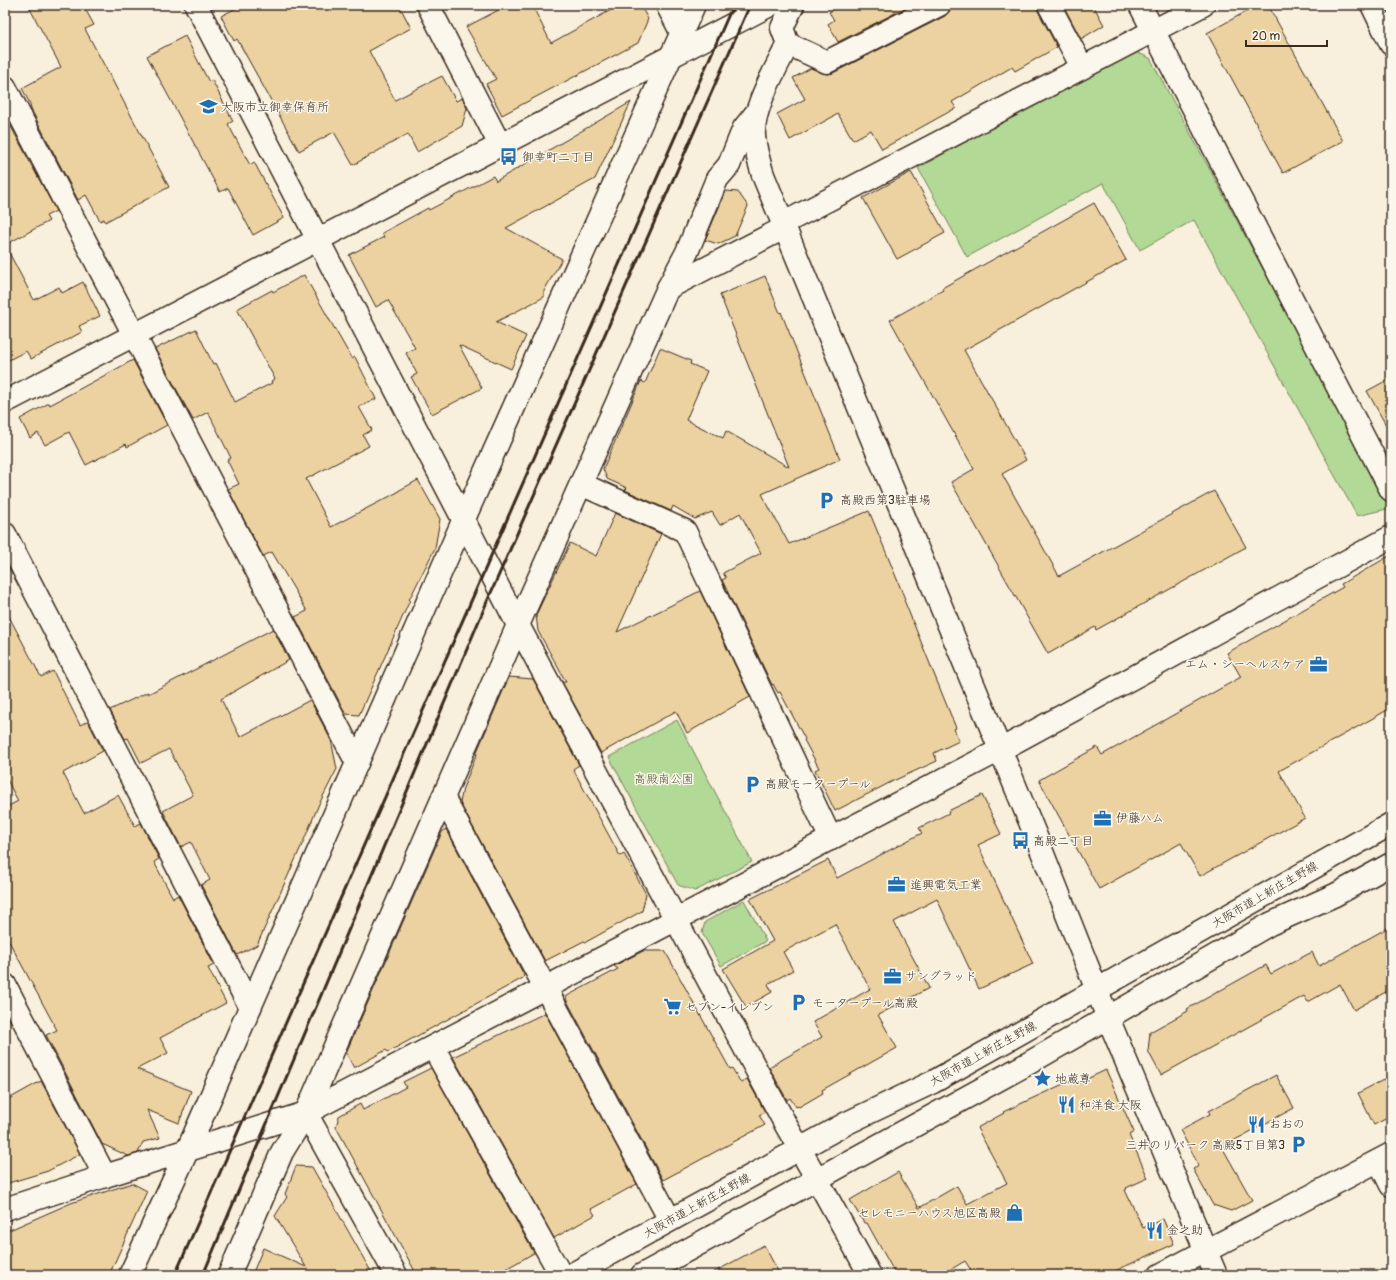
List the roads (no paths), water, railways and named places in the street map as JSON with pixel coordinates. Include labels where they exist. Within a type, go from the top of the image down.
[{"type":"street","points":[[196,5],[518,625],[800,1149],[870,1275]]},
{"type":"street","points":[[428,5],[500,145]]},
{"type":"street","points":[[667,5],[681,45]]},
{"type":"street","points":[[130,1275],[188,1149],[463,521],[681,45],[694,5]]},
{"type":"street","points":[[5,402],[500,145],[681,45],[770,5]]},
{"type":"street","points":[[793,5],[782,28],[788,44],[827,62],[939,5]]},
{"type":"street","points":[[1049,5],[1082,67]]},
{"type":"street","points":[[1140,5],[1391,490]]},
{"type":"street","points":[[668,288],[1082,67],[1203,5]]},
{"type":"street","points":[[1372,5],[1391,44]]},
{"type":"street","points":[[229,1275],[282,1152],[306,1113],[518,625],[668,288],[687,252],[717,179],[729,165],[744,128],[756,112],[788,44]]},
{"type":"street","points":[[5,87],[357,763]]},
{"type":"street","points":[[756,112],[754,135],[763,175],[785,225],[1000,750],[1108,1018],[1216,1275]]},
{"type":"street","points":[[581,484],[685,531],[830,839]]},
{"type":"street","points":[[5,534],[250,1007]]},
{"type":"street","points":[[5,1209],[188,1149],[306,1113],[1000,750],[1391,537]]},
{"type":"street","points":[[443,797],[670,1220]]},
{"type":"street","name":"大阪市道上新庄生野線","points":[[571,1275],[847,1123],[933,1082],[1097,991],[1391,824]]},
{"type":"street","points":[[642,1275],[1108,1018],[1270,924],[1335,895],[1391,864]]},
{"type":"street","points":[[5,985],[105,1176]]},
{"type":"street","points":[[434,1046],[561,1275]]},
{"type":"street","points":[[306,1113],[396,1275]]},
{"type":"street","points":[[1160,1275],[1385,1157],[1391,1185]]},
{"type":"railway","points":[[175,1275],[733,5]]},
{"type":"railway","points":[[203,1275],[486,604],[750,5]]},
{"type":"place","name":"大阪市立御幸保育所","points":[[208,107]]},
{"type":"place","name":"御幸町二丁目","points":[[509,157]]},
{"type":"place","name":"高殿西第3駐車場","points":[[827,500]]},
{"type":"place","name":"エム・シーヘルスケア","points":[[1318,664]]},
{"type":"place","name":"高殿モータープール","points":[[752,784]]},
{"type":"place","name":"伊藤ハム","points":[[1103,818]]},
{"type":"place","name":"高殿二丁目","points":[[1020,841]]},
{"type":"place","name":"進興電気工業","points":[[897,885]]},
{"type":"place","name":"サングラッド","points":[[892,976]]},
{"type":"place","name":"モータープール高殿","points":[[799,1003]]},
{"type":"place","name":"セブン-イレブン","points":[[672,1007]]},
{"type":"place","name":"地蔵尊","points":[[1042,1079]]},
{"type":"place","name":"和洋食 大阪","points":[[1066,1105]]},
{"type":"place","name":"おおの","points":[[1256,1124]]},
{"type":"place","name":"三井のリパーク 高殿5丁目第3","points":[[1298,1145]]},
{"type":"place","name":"セレモニーハウス旭区高殿","points":[[1014,1213]]},
{"type":"place","name":"金之助","points":[[1154,1230]]},
{"type":"park label","name":"高殿南公園","points":[[664,779]]}]
